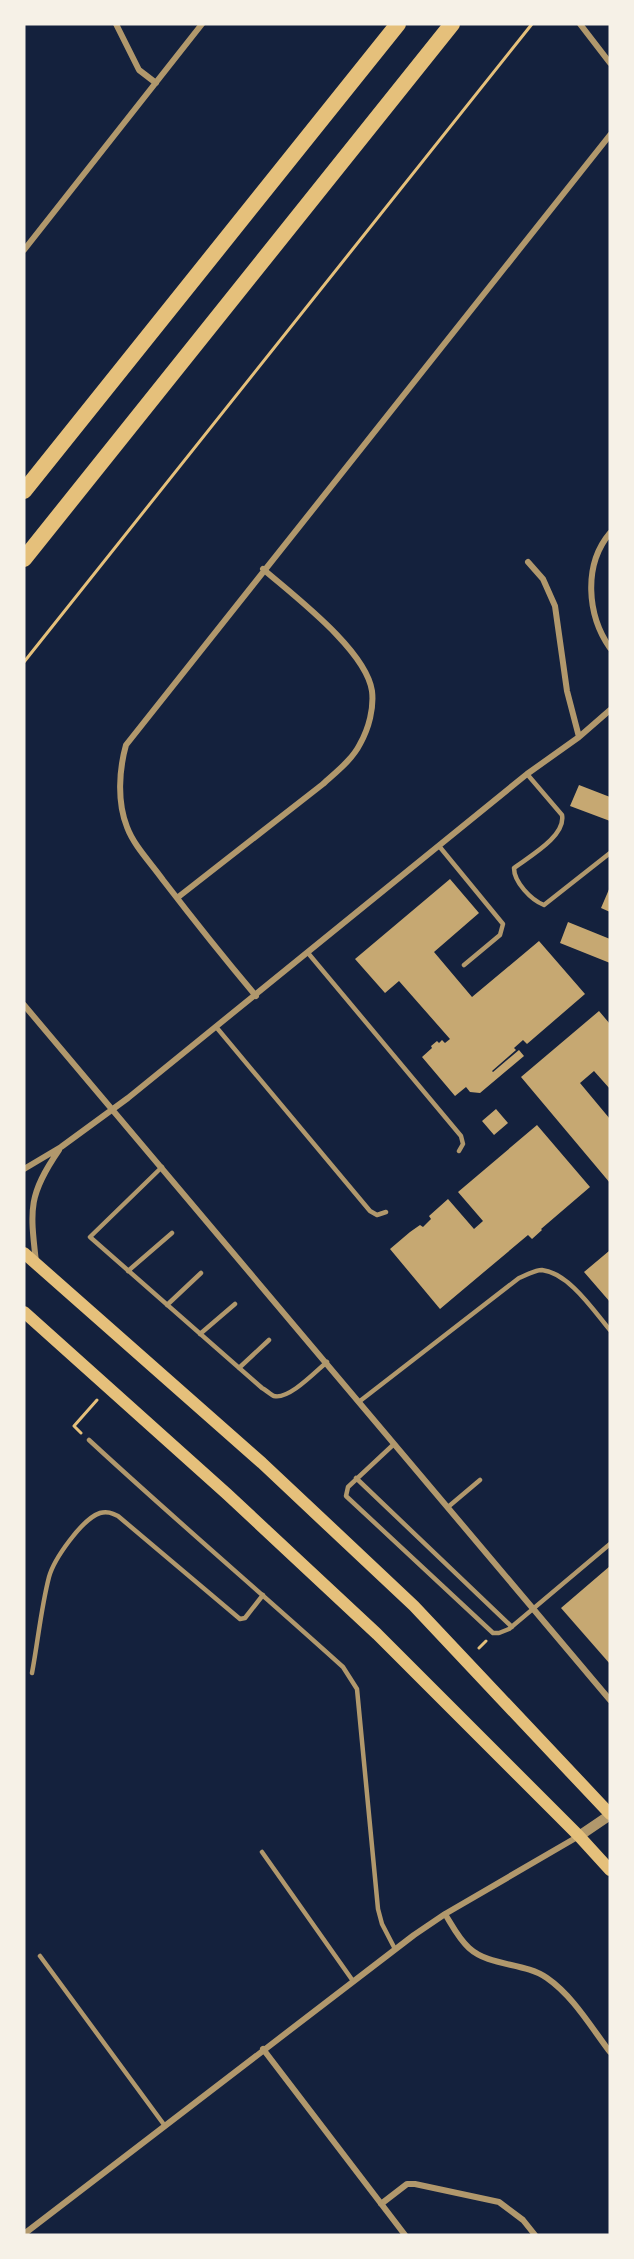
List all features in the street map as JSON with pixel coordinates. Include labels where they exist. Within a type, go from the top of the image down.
[{"type":"highway","points":[[24,491],[398,24]]},
{"type":"highway","points":[[24,559],[452,24]]},
{"type":"main road","points":[[24,1253],[262,1463],[414,1606],[610,1814]]},
{"type":"main road","points":[[24,1312],[218,1486],[377,1634],[579,1836],[610,1870]]},
{"type":"street","points":[[116,24],[139,70],[156,83]]},
{"type":"street","points":[[24,250],[202,24]]},
{"type":"street","points":[[580,24],[610,63]]},
{"type":"street","points":[[256,996],[135,843],[121,807],[124,751],[134,732],[610,135]]},
{"type":"street","points":[[610,533],[597,554],[591,591],[596,622],[610,648]]},
{"type":"street","points":[[528,562],[543,579],[555,606],[567,691],[579,737]]},
{"type":"street","points":[[177,898],[323,784],[345,764],[360,745],[372,708],[372,689],[364,669],[351,651],[263,569]]},
{"type":"street","points":[[24,1169],[61,1147],[112,1110],[217,1028],[527,774],[579,737],[610,710]]},
{"type":"street","points":[[24,1005],[610,1700]]},
{"type":"street","points":[[36,1264],[32,1204],[41,1178],[61,1147]]},
{"type":"street","points":[[24,2234],[395,1949],[445,1914],[579,1836],[610,1814]]},
{"type":"street","points":[[445,1914],[460,1938],[471,1950],[488,1959],[520,1967],[545,1977],[564,1993],[610,2052]]},
{"type":"street","points":[[263,2049],[405,2235]]},
{"type":"street","points":[[381,2204],[407,2184],[415,2184],[500,2202],[523,2220],[535,2235]]},
{"type":"lane","points":[[527,774],[562,815],[563,823],[558,833],[514,868],[517,881],[538,903],[544,905],[610,853]]},
{"type":"lane","points":[[439,846],[503,924],[500,935],[464,965]]},
{"type":"lane","points":[[308,953],[461,1136],[463,1144],[459,1151]]},
{"type":"lane","points":[[217,1028],[370,1211],[378,1215],[386,1212]]},
{"type":"lane","points":[[162,1167],[90,1237],[239,1368],[275,1396],[285,1395],[294,1390],[327,1362]]},
{"type":"lane","points":[[128,1271],[172,1233]]},
{"type":"lane","points":[[360,1401],[519,1278],[540,1270],[555,1274],[574,1287],[610,1330]]},
{"type":"lane","points":[[167,1305],[201,1273]]},
{"type":"lane","points":[[200,1334],[235,1304]]},
{"type":"lane","points":[[239,1368],[269,1340]]},
{"type":"lane","points":[[89,1440],[152,1499],[343,1667],[357,1689],[378,1909],[382,1924],[395,1949]]},
{"type":"lane","points":[[395,1443],[356,1478],[348,1487],[346,1496],[493,1633],[499,1633],[512,1627],[610,1544]]},
{"type":"lane","points":[[356,1478],[512,1627]]},
{"type":"lane","points":[[448,1507],[480,1480]]},
{"type":"lane","points":[[32,1673],[52,1568],[81,1528],[93,1516],[102,1512],[110,1512],[118,1516],[240,1619],[245,1618],[263,1595]]},
{"type":"lane","points":[[262,1852],[353,1981]]},
{"type":"lane","points":[[40,1956],[165,2126]]},
{"type":"path","points":[[24,662],[532,24]]},
{"type":"path","points":[[89,1440],[74,1426],[97,1400]]},
{"type":"building","points":[[579,785],[610,797],[610,821],[570,806]]},
{"type":"building","points":[[450,879],[479,913],[434,952],[472,997],[539,941],[585,994],[527,1044],[523,1040],[514,1048],[516,1050],[493,1072],[519,1050],[524,1056],[480,1093],[470,1092],[466,1087],[455,1096],[422,1057],[437,1041],[439,1043],[442,1040],[445,1043],[450,1039],[399,981],[385,993],[355,959]]},
{"type":"building","points":[[610,887],[610,912],[601,908]]},
{"type":"building","points":[[568,922],[610,939],[610,963],[560,943]]},
{"type":"building","points":[[599,1011],[610,1024],[610,1089],[594,1071],[580,1083],[610,1119],[610,1183],[521,1077]]},
{"type":"building","points":[[496,1109],[508,1123],[494,1135],[482,1121]]},
{"type":"building","points":[[537,1125],[590,1187],[532,1239],[528,1235],[440,1309],[390,1249],[420,1225],[423,1227],[431,1219],[429,1216],[448,1199],[474,1229],[483,1221],[458,1192]]},
{"type":"building","points":[[610,1252],[610,1302],[584,1272]]},
{"type":"building","points":[[610,1566],[610,1664],[561,1608]]}]
